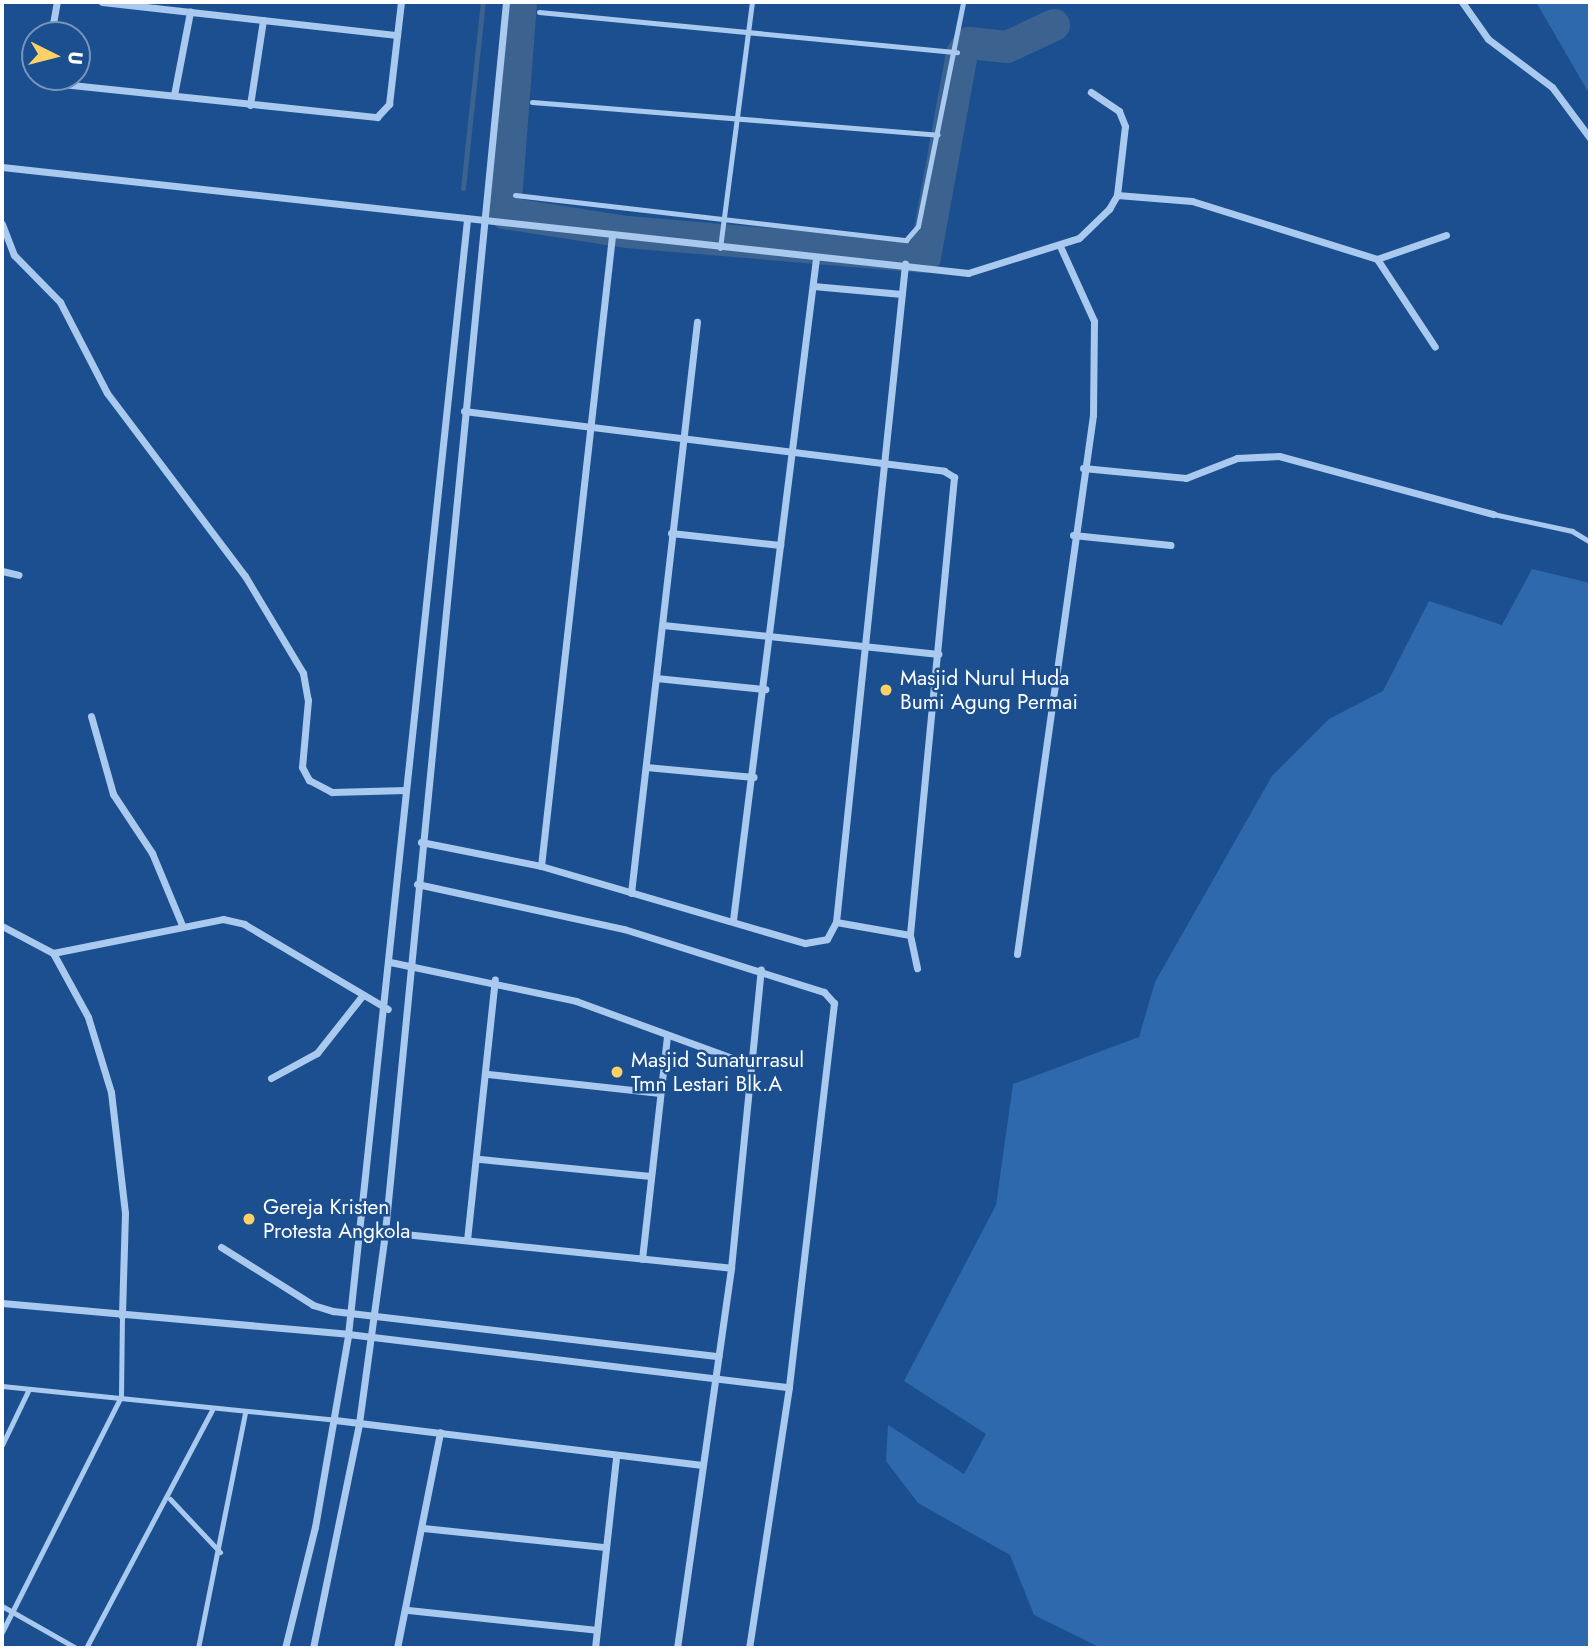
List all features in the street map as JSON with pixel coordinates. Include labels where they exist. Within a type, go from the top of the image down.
[{"type":"street","points":[[54,21],[57,2]]},
{"type":"street","points":[[102,2],[397,35]]},
{"type":"street","points":[[91,88],[250,105],[382,115],[401,2]]},
{"type":"street","points":[[313,1648],[359,1423],[370,1315],[385,1232],[421,842],[464,411],[486,222],[506,2]]},
{"type":"street","points":[[1462,2],[1488,39],[1552,87],[1590,138]]},
{"type":"street","points":[[174,95],[190,12]]},
{"type":"street","points":[[250,105],[263,20]]},
{"type":"street","points":[[2,167],[612,236],[721,242],[816,257],[905,264],[968,273],[1060,246],[1096,225],[1117,195],[1123,118],[1091,92]]},
{"type":"street","points":[[1117,195],[1192,201],[1377,259],[1447,235]]},
{"type":"street","points":[[285,1648],[335,1420],[348,1334],[388,1009],[406,790],[467,220]]},
{"type":"street","points":[[2,224],[14,255],[60,302],[107,393],[245,576],[303,673],[308,700],[302,767],[309,780],[331,792],[406,790]]},
{"type":"street","points":[[541,866],[587,430],[612,236]]},
{"type":"street","points":[[1017,954],[1068,627],[1073,535],[1093,415],[1094,321],[1060,246]]},
{"type":"street","points":[[733,920],[754,777],[816,257]]},
{"type":"street","points":[[1377,259],[1435,346]]},
{"type":"street","points":[[421,842],[541,866],[821,944],[836,922],[865,648],[880,463],[905,264]]},
{"type":"street","points":[[813,286],[902,294]]},
{"type":"street","points":[[631,893],[663,625],[680,439],[697,322]]},
{"type":"street","points":[[464,411],[587,430],[944,471],[956,481],[910,935],[917,968]]},
{"type":"street","points":[[1083,468],[1186,478],[1237,458],[1279,456],[1493,514]]},
{"type":"street","points":[[671,533],[780,545]]},
{"type":"street","points":[[1073,535],[1170,545]]},
{"type":"street","points":[[2,571],[19,575]]},
{"type":"street","points":[[663,625],[938,654]]},
{"type":"street","points":[[656,678],[765,689]]},
{"type":"street","points":[[91,716],[113,794],[152,853],[181,925]]},
{"type":"street","points":[[646,767],[754,777]]},
{"type":"street","points":[[417,884],[624,929],[761,970],[824,992],[836,1011],[789,1387],[749,1648]]},
{"type":"street","points":[[53,953],[181,925],[223,919],[244,924],[388,1009]]},
{"type":"street","points":[[836,922],[910,935]]},
{"type":"street","points":[[2,926],[53,953],[88,1017],[111,1092],[125,1213],[122,1316]]},
{"type":"street","points":[[390,962],[495,980],[576,1001],[667,1037],[748,1064]]},
{"type":"street","points":[[677,1648],[731,1268],[748,1064],[761,970]]},
{"type":"street","points":[[467,1240],[480,1159],[495,980]]},
{"type":"street","points":[[271,1078],[317,1053],[362,996]]},
{"type":"street","points":[[642,1259],[667,1037]]},
{"type":"street","points":[[488,1074],[660,1093]]},
{"type":"street","points":[[480,1159],[650,1176]]},
{"type":"street","points":[[385,1232],[731,1268]]},
{"type":"street","points":[[221,1247],[313,1305],[370,1315],[718,1356]]},
{"type":"street","points":[[2,1303],[122,1316],[348,1334],[789,1387]]},
{"type":"street","points":[[335,1420],[616,1457],[702,1465]]},
{"type":"street","points":[[397,1648],[408,1611],[440,1432]]},
{"type":"street","points":[[595,1648],[616,1457]]},
{"type":"street","points":[[423,1528],[605,1547]]},
{"type":"street","points":[[408,1611],[597,1630]]},
{"type":"lane","points":[[721,242],[752,2]]},
{"type":"lane","points":[[515,195],[897,243],[918,226],[957,52],[963,2]]},
{"type":"lane","points":[[539,12],[748,36],[957,52]]},
{"type":"lane","points":[[532,102],[938,135]]},
{"type":"lane","points":[[1493,514],[1572,531],[1590,541]]},
{"type":"lane","points":[[2,1632],[14,1613],[121,1396],[122,1316]]},
{"type":"lane","points":[[2,1386],[121,1396],[212,1410],[335,1420]]},
{"type":"lane","points":[[2,1445],[29,1388]]},
{"type":"lane","points":[[86,1648],[170,1499],[212,1410]]},
{"type":"lane","points":[[198,1648],[220,1552],[246,1412]]},
{"type":"lane","points":[[170,1499],[220,1552]]},
{"type":"lane","points":[[2,1606],[76,1648]]},
{"type":"shaded area","points":[[1536,2],[1590,2],[1590,95]]},
{"type":"shaded area","points":[[1532,569],[1590,583],[1590,1648],[1101,1648],[1034,1615],[1010,1555],[918,1503],[886,1461],[888,1425],[964,1474],[986,1434],[904,1381],[996,1205],[1013,1084],[1139,1037],[1155,982],[1272,776],[1329,719],[1383,691],[1429,601],[1502,625]]},
{"type":"waterway","points":[[463,188],[483,2]]},
{"type":"waterway","points":[[521,2],[505,213],[627,232],[925,257],[962,54],[969,43],[1007,47],[1054,25]]},
{"type":"place","name":"Masjid Nurul Huda Bumi Agung Permai","points":[[886,690]]},
{"type":"place","name":"Masjid Sunaturrasul Tmn Lestari Blk.A","points":[[617,1072]]},
{"type":"place","name":"Gereja Kristen Protesta Angkola","points":[[249,1219]]}]
